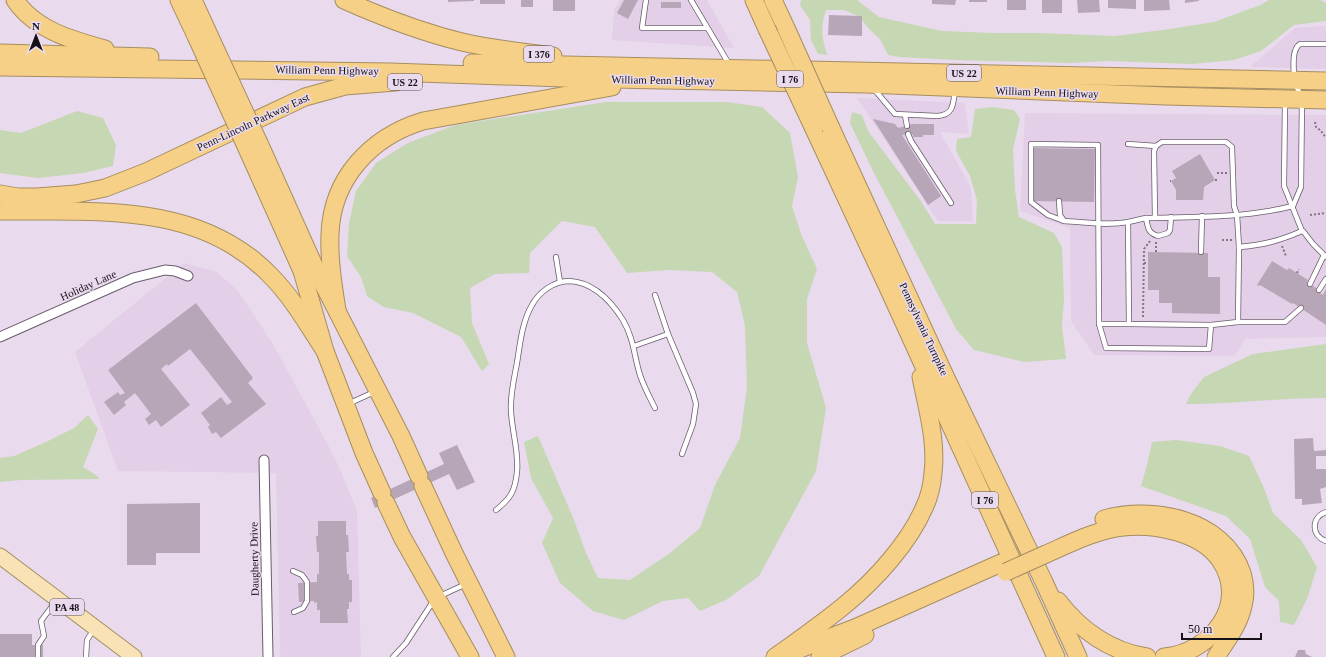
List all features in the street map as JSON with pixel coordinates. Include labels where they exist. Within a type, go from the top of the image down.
[{"type":"highway","points":[[15,0],[22,9],[36,21],[56,33],[76,41],[130,56]]},
{"type":"highway","points":[[179,0],[202,36],[252,144],[378,391],[469,583],[506,657]]},
{"type":"highway","points":[[193,0],[202,36]]},
{"type":"highway","name":"I 376","points":[[344,0],[389,19],[443,37],[487,47],[635,67]]},
{"type":"highway","name":"Pennsylvania Turnpike","points":[[754,0],[913,343],[1056,657]]},
{"type":"highway","name":"Pennsylvania Turnpike","points":[[773,0],[946,378],[1044,582],[1078,657]]},
{"type":"highway","name":"William Penn Highway","points":[[0,52],[732,69],[1292,91],[1326,100]]},
{"type":"highway","name":"William Penn Highway","points":[[0,66],[391,72],[563,78],[870,85],[1166,96],[1292,91],[1326,81]]},
{"type":"highway","name":"Penn-Lincoln Parkway East","points":[[0,194],[18,197],[56,196],[91,191],[111,186],[146,172],[290,103],[332,89],[373,83],[563,78]]},
{"type":"highway","points":[[337,310],[332,271],[330,235],[335,205],[343,185],[354,166],[387,136],[409,125],[433,119],[605,88],[661,80]]},
{"type":"highway","points":[[252,144],[302,271],[325,351],[364,453],[402,537],[470,657]]},
{"type":"highway","points":[[18,197],[101,212]]},
{"type":"highway","points":[[0,211],[101,212],[146,215],[173,220],[202,230],[234,247],[258,264],[290,298],[325,351]]},
{"type":"highway","points":[[776,657],[847,604],[864,588],[884,567],[907,538],[925,507],[933,473],[934,447],[930,420],[913,343]]},
{"type":"highway","points":[[820,657],[1044,549],[1096,522],[1120,515],[1133,514],[1157,515],[1180,519],[1204,529],[1222,542],[1235,558],[1243,577],[1243,606],[1235,627],[1216,657]]},
{"type":"highway","points":[[1044,549],[1100,532],[1134,526],[1176,532],[1197,540],[1213,552],[1223,565],[1230,584],[1230,603],[1224,621],[1214,634],[1201,645],[1185,652],[1164,657]]},
{"type":"highway","points":[[776,657],[855,628],[1004,568]]},
{"type":"highway","points":[[1044,582],[1071,616],[1095,636],[1120,650],[1147,657]]},
{"type":"main road","name":"PA 48","points":[[0,556],[134,657]]},
{"type":"street","name":"Holiday Lane","points":[[0,337],[133,278],[165,270],[175,271],[188,276]]},
{"type":"street","name":"Daugherty Drive","points":[[264,460],[268,657]]},
{"type":"lane","points":[[646,0],[642,28],[707,28]]},
{"type":"lane","points":[[691,0],[732,69]]},
{"type":"lane","points":[[1310,284],[1325,256],[1302,231],[1284,186],[1294,51],[1300,44],[1326,44]]},
{"type":"lane","points":[[870,85],[895,114],[905,115],[937,116],[947,114],[952,106],[955,88]]},
{"type":"lane","points":[[1292,91],[1301,186],[1292,206]]},
{"type":"lane","points":[[905,115],[907,126]]},
{"type":"lane","points":[[908,134],[951,203]]},
{"type":"lane","points":[[1155,218],[1154,151],[1156,146],[1162,142],[1226,142],[1232,146],[1234,206],[1237,215],[1239,247],[1238,322]]},
{"type":"lane","points":[[1211,325],[1209,349],[1106,348],[1100,324],[1099,223],[1098,215],[1098,146],[1031,144],[1031,202],[1048,215],[1064,221],[1099,223],[1128,222],[1146,218],[1237,215],[1270,212],[1292,206]]},
{"type":"lane","points":[[1128,144],[1156,146]]},
{"type":"lane","points":[[1059,201],[1060,215],[1064,221]]},
{"type":"lane","points":[[1201,252],[1202,216]]},
{"type":"lane","points":[[1146,218],[1148,231],[1161,236],[1170,230],[1171,217]]},
{"type":"lane","points":[[1128,222],[1129,324]]},
{"type":"lane","points":[[1239,247],[1261,245],[1302,231]]},
{"type":"lane","points":[[556,257],[560,282]]},
{"type":"lane","points":[[1319,290],[1326,279]]},
{"type":"lane","points":[[496,510],[510,498],[517,472],[511,402],[522,334],[532,304],[546,289],[560,282],[572,281],[582,284],[602,294],[623,321],[634,346],[640,375],[655,408]]},
{"type":"lane","points":[[655,294],[668,334],[695,398],[696,404],[692,430],[682,454]]},
{"type":"lane","points":[[1100,324],[1211,325],[1238,322],[1285,322],[1301,308]]},
{"type":"lane","points":[[634,346],[668,334]]},
{"type":"lane","points":[[346,405],[378,391]]},
{"type":"lane","points":[[1326,512],[1316,519],[1314,529],[1320,538],[1326,541]]},
{"type":"lane","points":[[293,570],[302,575],[306,582],[306,601],[303,608],[294,612]]},
{"type":"lane","points":[[393,657],[406,643],[436,598],[469,583]]},
{"type":"lane","points":[[38,657],[38,645],[44,636],[41,621],[57,599]]},
{"type":"lane","points":[[86,657],[87,640],[95,628]]},
{"type":"path","points":[[1315,122],[1316,127],[1326,138]]},
{"type":"path","points":[[1217,173],[1228,173]]},
{"type":"path","points":[[1310,215],[1326,213]]},
{"type":"path","points":[[1222,240],[1232,240]]},
{"type":"path","points":[[1142,324],[1144,249],[1150,241]]},
{"type":"path","points":[[1156,241],[1156,252]]},
{"type":"path","points":[[1282,246],[1286,256]]},
{"type":"path","points":[[1297,273],[1299,268]]},
{"type":"shaded area","points":[[620,0],[707,0],[734,48],[612,40],[614,10]]},
{"type":"shaded area","points":[[1326,26],[1326,69],[1250,67],[1295,28]]},
{"type":"shaded area","points":[[857,98],[965,103],[969,134],[940,132],[971,188],[973,221],[938,221]]},
{"type":"shaded area","points":[[1025,113],[1326,115],[1326,337],[1245,339],[1235,356],[1094,355],[1071,321],[1070,228],[1020,211]]},
{"type":"shaded area","points":[[184,263],[217,272],[238,291],[273,344],[340,469],[357,511],[361,657],[281,657],[276,473],[118,471],[75,352]]},
{"type":"green space","points":[[801,0],[857,0],[879,17],[942,31],[1115,36],[1214,22],[1260,5],[1269,0],[1320,0],[1326,3],[1326,21],[1294,25],[1261,51],[1234,60],[1192,64],[1107,61],[1071,63],[955,60],[888,55],[880,39],[868,28],[860,17],[844,10],[826,10],[822,32],[827,55],[818,54],[811,40],[810,20],[800,5]]},
{"type":"green space","points":[[606,102],[727,102],[762,107],[790,133],[798,177],[792,206],[801,234],[817,269],[807,299],[807,343],[826,408],[816,471],[759,576],[726,600],[700,611],[688,598],[663,601],[624,620],[593,611],[560,583],[542,543],[553,518],[531,478],[524,442],[538,436],[574,520],[586,553],[598,578],[630,580],[670,553],[700,528],[715,485],[740,438],[747,387],[745,326],[737,292],[712,272],[669,270],[627,273],[595,227],[562,221],[530,253],[529,273],[495,274],[470,288],[472,323],[489,364],[482,371],[461,337],[413,313],[384,307],[367,296],[361,277],[347,256],[349,223],[356,191],[376,163],[408,143],[455,125]]},
{"type":"green space","points":[[992,107],[1014,110],[1020,119],[1013,149],[1015,190],[1019,217],[1054,233],[1062,247],[1064,299],[1062,326],[1066,359],[1024,362],[974,350],[956,329],[872,169],[850,123],[852,112],[862,115],[868,131],[920,200],[935,224],[976,224],[977,200],[970,176],[956,151],[957,139],[971,137],[975,109]]},
{"type":"green space","points":[[77,111],[103,118],[116,145],[113,166],[83,173],[38,178],[0,173],[0,130],[21,133]]},
{"type":"green space","points":[[1326,344],[1326,398],[1186,404],[1191,394],[1204,377],[1253,354]]},
{"type":"green space","points":[[88,415],[98,429],[83,467],[100,479],[21,480],[0,482],[0,458],[14,456],[46,442],[74,428]]},
{"type":"green space","points":[[1176,440],[1220,446],[1249,456],[1264,488],[1273,513],[1301,540],[1317,567],[1307,599],[1294,625],[1280,622],[1279,601],[1265,587],[1250,539],[1226,516],[1141,486],[1152,442]]},
{"type":"building","points":[[448,0],[474,0],[474,1],[448,2]]},
{"type":"building","points":[[480,0],[505,0],[505,4],[480,4]]},
{"type":"building","points":[[521,0],[533,0],[533,7],[521,7]]},
{"type":"building","points":[[553,0],[575,0],[575,11],[553,11]]},
{"type":"building","points":[[624,0],[638,0],[628,19],[617,13]]},
{"type":"building","points":[[932,0],[956,0],[955,5],[932,4]]},
{"type":"building","points":[[969,0],[987,0],[987,2],[969,2]]},
{"type":"building","points":[[1007,0],[1026,0],[1026,10],[1007,10]]},
{"type":"building","points":[[1042,0],[1062,0],[1062,13],[1042,13]]},
{"type":"building","points":[[1077,0],[1099,0],[1100,12],[1078,13]]},
{"type":"building","points":[[1108,0],[1136,0],[1136,9],[1108,8]]},
{"type":"building","points":[[1144,0],[1169,0],[1170,10],[1144,11]]},
{"type":"building","points":[[1185,0],[1199,0],[1199,1],[1185,3]]},
{"type":"building","points":[[661,2],[681,2],[681,8],[661,8]]},
{"type":"building","points":[[829,15],[862,16],[862,36],[828,35]]},
{"type":"building","points":[[873,119],[895,124],[898,128],[912,124],[934,124],[934,135],[913,137],[911,134],[902,135],[941,196],[928,205]]},
{"type":"building","points":[[1034,148],[1095,149],[1094,202],[1033,201]]},
{"type":"building","points":[[1200,154],[1215,180],[1204,187],[1203,200],[1176,200],[1176,190],[1171,181],[1176,178],[1172,171]]},
{"type":"building","points":[[1148,252],[1208,253],[1208,277],[1220,277],[1220,314],[1172,313],[1172,303],[1159,303],[1159,290],[1148,290]]},
{"type":"building","points":[[1272,261],[1287,270],[1289,268],[1308,280],[1307,282],[1319,290],[1318,292],[1323,295],[1326,289],[1326,325],[1293,303],[1292,304],[1260,285],[1257,285]]},
{"type":"building","points":[[196,303],[253,378],[248,383],[266,404],[221,438],[216,432],[212,434],[208,427],[210,425],[201,413],[221,397],[227,405],[232,402],[190,349],[168,366],[167,364],[161,369],[190,405],[161,427],[156,420],[149,425],[145,419],[151,414],[135,393],[124,402],[126,405],[114,415],[104,402],[118,392],[120,395],[125,393],[108,370]]},
{"type":"building","points":[[1313,438],[1314,451],[1326,450],[1326,456],[1316,456],[1316,469],[1326,469],[1326,487],[1320,489],[1322,503],[1302,505],[1302,499],[1295,499],[1294,439]]},
{"type":"building","points":[[457,445],[475,482],[457,490],[449,474],[375,508],[371,498],[444,464],[439,453]]},
{"type":"building","points":[[200,503],[200,553],[156,553],[156,565],[127,565],[127,504]]},
{"type":"building","points":[[318,521],[346,521],[346,535],[348,535],[349,552],[346,552],[347,574],[349,574],[349,580],[352,580],[352,602],[349,602],[349,609],[347,609],[348,623],[320,623],[320,610],[317,610],[317,602],[299,602],[298,583],[317,582],[317,574],[319,574],[319,552],[317,552],[316,536],[318,536]]},
{"type":"building","points":[[0,634],[32,634],[32,645],[43,645],[43,657],[0,657]]},
{"type":"building","points":[[1298,650],[1305,650],[1306,654],[1312,657],[1295,657]]}]
